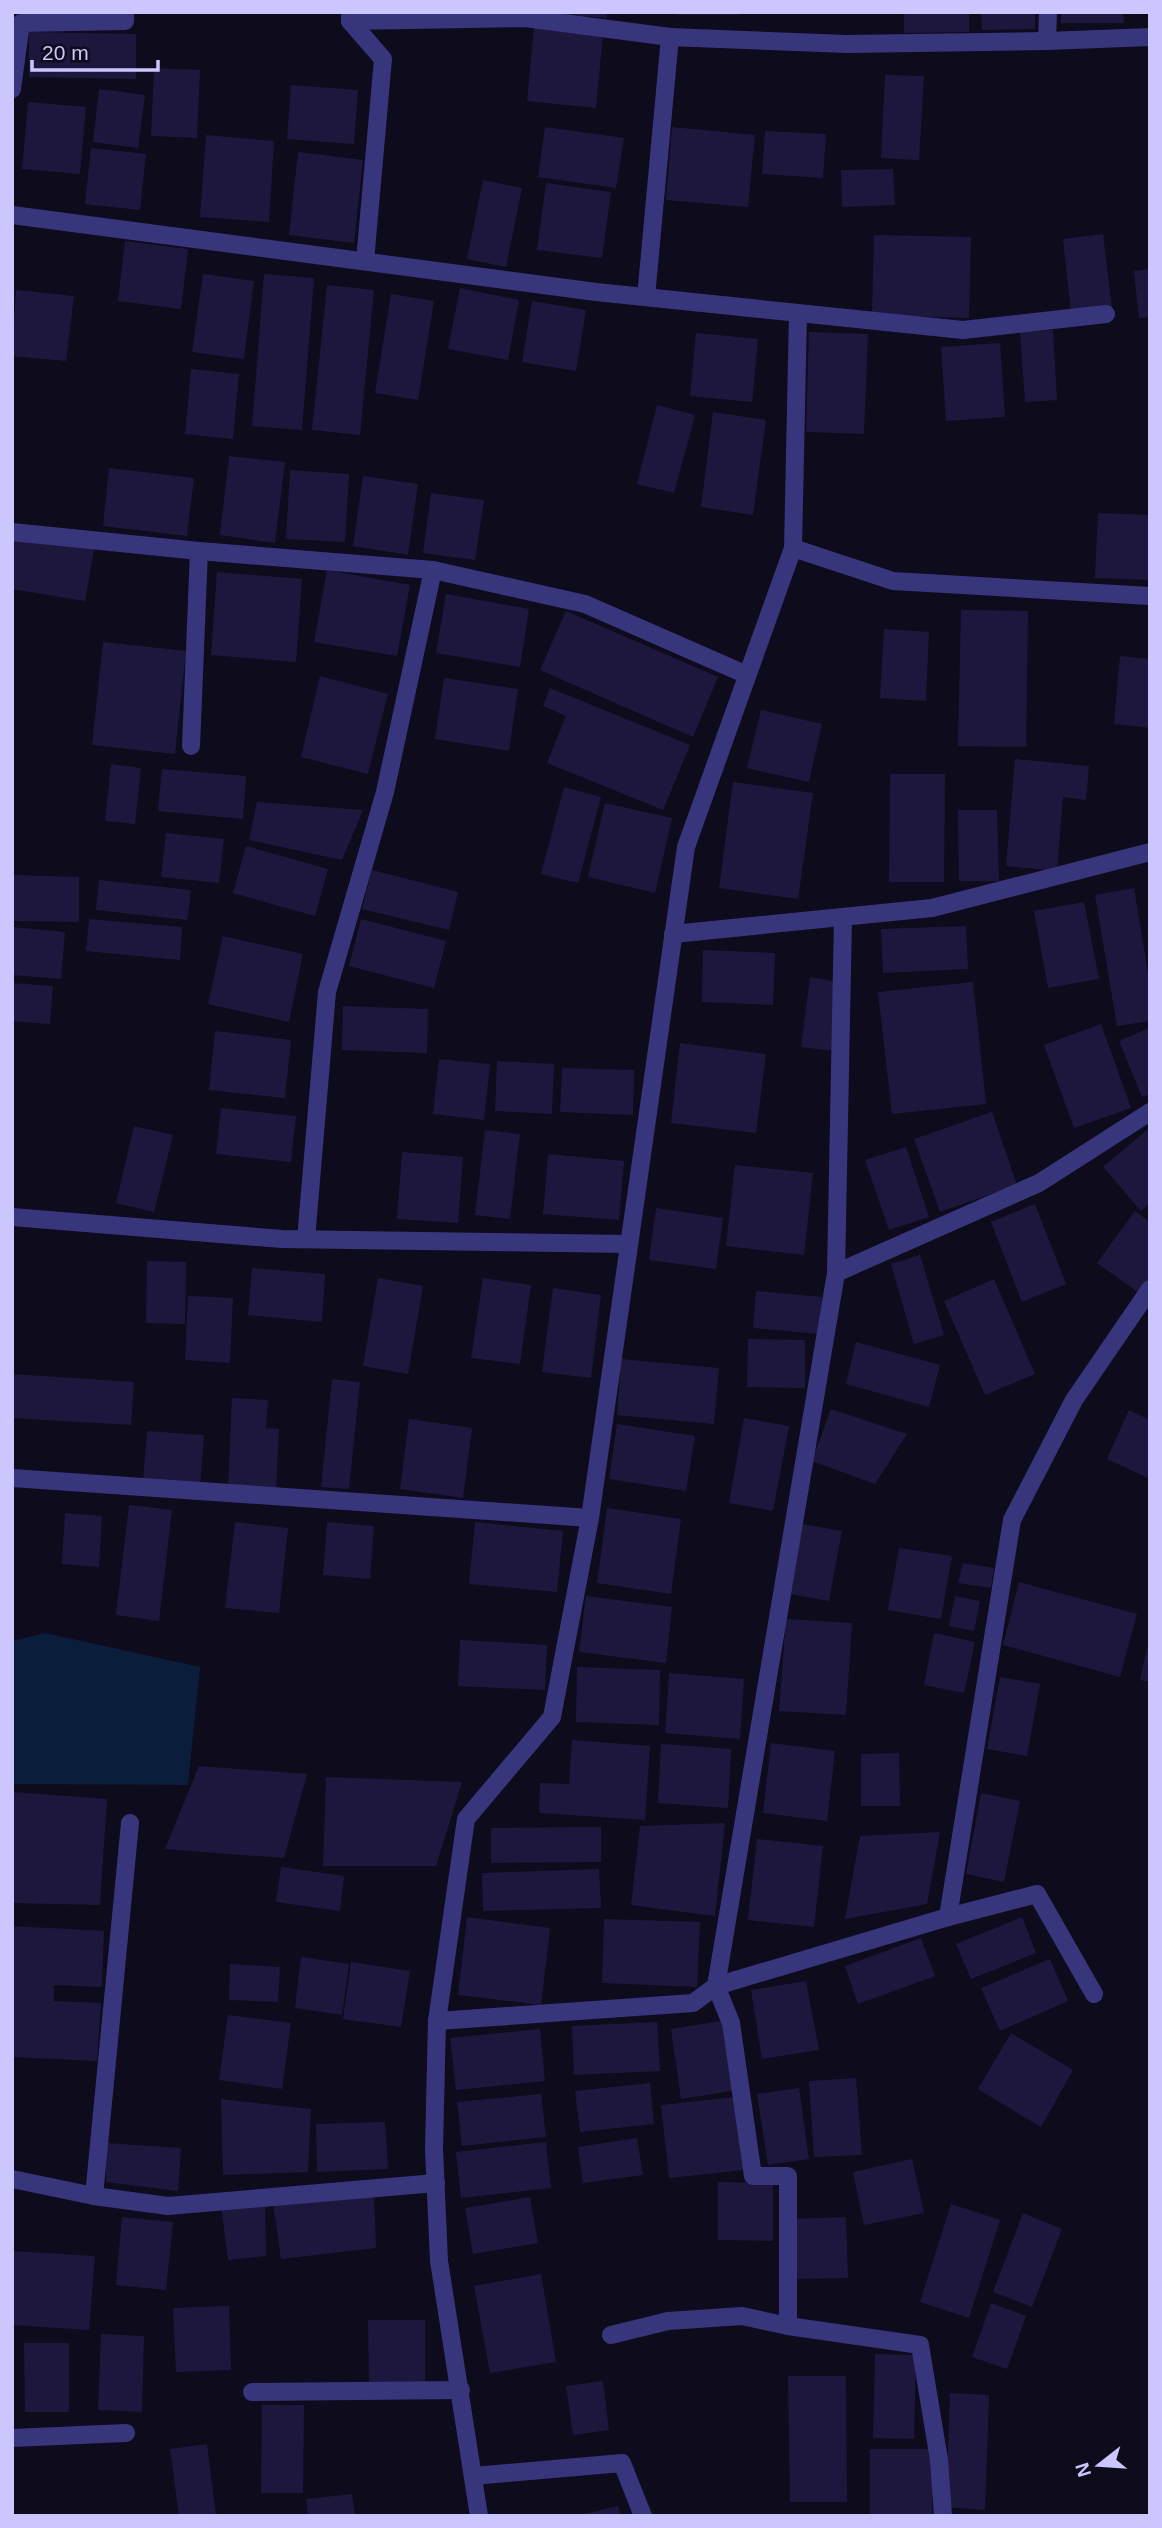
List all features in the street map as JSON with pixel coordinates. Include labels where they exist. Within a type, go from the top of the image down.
[{"type":"street","points":[[12,89],[21,23],[125,21],[125,12]]},
{"type":"street","points":[[1047,41],[1048,12]]},
{"type":"street","points":[[350,17],[525,18],[670,37],[847,44],[1150,37]]},
{"type":"street","points":[[350,17],[383,59],[365,261]]},
{"type":"street","points":[[646,297],[670,37]]},
{"type":"street","points":[[12,215],[646,297],[963,330],[1106,314]]},
{"type":"street","points":[[480,2516],[439,2261],[433,2149],[437,2021],[466,1819],[552,1717],[590,1517],[686,847],[793,548],[798,313]]},
{"type":"street","points":[[12,532],[199,551],[433,570],[585,604],[747,675]]},
{"type":"street","points":[[793,548],[893,581],[1150,596]]},
{"type":"street","points":[[191,746],[199,551]]},
{"type":"street","points":[[306,1239],[327,992],[386,792],[433,570]]},
{"type":"street","points":[[673,934],[932,908],[1150,852]]},
{"type":"street","points":[[788,2326],[788,2176],[753,2176],[732,2023],[716,1986],[836,1273],[843,917]]},
{"type":"street","points":[[836,1273],[1039,1183],[1150,1112]]},
{"type":"street","points":[[12,1217],[282,1239],[628,1244]]},
{"type":"street","points":[[947,1917],[1012,1520],[1074,1400],[1150,1289]]},
{"type":"street","points":[[12,1478],[590,1517]]},
{"type":"street","points":[[93,2196],[130,1823]]},
{"type":"street","points":[[437,2021],[693,2003],[716,1986],[947,1917],[1037,1894],[1094,1994]]},
{"type":"street","points":[[12,2179],[93,2196],[168,2206],[436,2183]]},
{"type":"street","points":[[611,2335],[668,2321],[742,2316],[788,2326],[920,2345],[939,2460],[943,2516]]},
{"type":"street","points":[[252,2392],[461,2390]]},
{"type":"street","points":[[12,2438],[126,2433]]},
{"type":"street","points":[[473,2476],[622,2463],[643,2516]]},
{"type":"water","points":[[45,1633],[200,1667],[188,1785],[12,1784],[12,1641]]},
{"type":"building","points":[[607,12],[607,18],[557,14]]},
{"type":"building","points":[[677,12],[739,12],[739,15],[677,15]]},
{"type":"building","points":[[904,12],[969,12],[969,32],[904,33]]},
{"type":"building","points":[[981,12],[1035,12],[1035,29],[982,30]]},
{"type":"building","points":[[1061,12],[1123,12],[1124,23],[1061,23]]},
{"type":"building","points":[[534,28],[603,34],[596,108],[527,101]]},
{"type":"building","points":[[29,32],[136,34],[136,79],[29,77]]},
{"type":"building","points":[[154,68],[200,70],[197,138],[151,136]]},
{"type":"building","points":[[885,75],[924,76],[919,160],[881,158]]},
{"type":"building","points":[[291,85],[358,90],[354,144],[287,139]]},
{"type":"building","points":[[99,89],[145,95],[138,148],[93,142]]},
{"type":"building","points":[[28,102],[86,107],[80,174],[22,169]]},
{"type":"building","points":[[545,127],[624,138],[616,188],[538,177]]},
{"type":"building","points":[[672,127],[755,135],[748,207],[666,200]]},
{"type":"building","points":[[765,131],[826,134],[823,178],[762,174]]},
{"type":"building","points":[[206,135],[274,141],[269,222],[200,217]]},
{"type":"building","points":[[91,148],[146,154],[140,210],[85,204]]},
{"type":"building","points":[[298,152],[363,160],[354,243],[289,235]]},
{"type":"building","points":[[893,169],[895,205],[842,207],[841,170]]},
{"type":"building","points":[[483,180],[522,188],[506,267],[467,259]]},
{"type":"building","points":[[546,183],[611,192],[602,258],[537,250]]},
{"type":"building","points":[[1103,234],[1112,309],[1071,313],[1063,239]]},
{"type":"building","points":[[874,235],[971,237],[969,318],[872,315]]},
{"type":"building","points":[[125,241],[188,249],[181,309],[118,301]]},
{"type":"building","points":[[1150,269],[1150,317],[1139,318],[1134,271]]},
{"type":"building","points":[[203,274],[254,281],[244,359],[192,352]]},
{"type":"building","points":[[264,274],[314,278],[302,430],[252,426]]},
{"type":"building","points":[[327,285],[374,290],[360,435],[312,430]]},
{"type":"building","points":[[460,288],[519,300],[508,360],[448,349]]},
{"type":"building","points":[[16,290],[74,296],[66,361],[12,356]]},
{"type":"building","points":[[391,294],[434,301],[418,400],[375,393]]},
{"type":"building","points":[[532,301],[586,310],[576,371],[522,362]]},
{"type":"building","points":[[1053,330],[1057,400],[1025,402],[1020,332]]},
{"type":"building","points":[[809,332],[868,334],[864,434],[806,432]]},
{"type":"building","points":[[696,333],[758,339],[752,402],[690,396]]},
{"type":"building","points":[[1000,343],[1005,417],[946,421],[941,347]]},
{"type":"building","points":[[191,369],[239,374],[233,439],[185,434]]},
{"type":"building","points":[[657,405],[695,415],[674,493],[637,484]]},
{"type":"building","points":[[713,412],[766,420],[753,515],[701,507]]},
{"type":"building","points":[[229,456],[285,462],[275,543],[220,535]]},
{"type":"building","points":[[109,468],[194,478],[187,536],[103,526]]},
{"type":"building","points":[[290,470],[349,474],[345,542],[286,539]]},
{"type":"building","points":[[363,476],[418,484],[408,555],[353,546]]},
{"type":"building","points":[[431,493],[484,500],[475,560],[423,553]]},
{"type":"building","points":[[1098,513],[1150,515],[1150,580],[1095,578]]},
{"type":"building","points":[[12,531],[95,544],[85,601],[12,589]]},
{"type":"building","points":[[327,570],[410,585],[397,656],[314,642]]},
{"type":"building","points":[[217,572],[302,579],[296,662],[211,655]]},
{"type":"building","points":[[446,594],[529,609],[520,667],[436,653]]},
{"type":"building","points":[[961,610],[1028,611],[1026,747],[958,746]]},
{"type":"building","points":[[566,611],[718,677],[693,737],[540,670]]},
{"type":"building","points":[[884,629],[929,632],[926,701],[880,698]]},
{"type":"building","points":[[103,642],[186,651],[175,754],[92,745]]},
{"type":"building","points":[[1120,656],[1150,659],[1150,728],[1114,724]]},
{"type":"building","points":[[320,676],[388,694],[368,774],[301,757]]},
{"type":"building","points":[[444,678],[518,689],[509,751],[435,739]]},
{"type":"building","points":[[550,688],[690,745],[663,810],[547,763],[566,716],[543,706]]},
{"type":"building","points":[[761,710],[822,724],[809,782],[747,768]]},
{"type":"building","points":[[1015,759],[1089,766],[1086,800],[1063,797],[1057,871],[1006,866]]},
{"type":"building","points":[[111,764],[141,768],[135,824],[105,821]]},
{"type":"building","points":[[162,769],[246,776],[243,819],[158,811]]},
{"type":"building","points":[[890,774],[945,774],[944,882],[889,882]]},
{"type":"building","points":[[733,782],[813,793],[798,899],[719,888]]},
{"type":"building","points":[[564,787],[601,797],[578,883],[541,874]]},
{"type":"building","points":[[257,802],[363,810],[342,860],[249,840]]},
{"type":"building","points":[[605,803],[672,818],[655,893],[588,877]]},
{"type":"building","points":[[958,810],[997,810],[999,881],[959,881]]},
{"type":"building","points":[[166,833],[224,839],[219,883],[161,877]]},
{"type":"building","points":[[246,846],[328,869],[315,916],[233,893]]},
{"type":"building","points":[[372,870],[458,892],[449,930],[362,909]]},
{"type":"building","points":[[12,875],[79,877],[79,922],[12,921]]},
{"type":"building","points":[[99,880],[191,890],[187,920],[96,910]]},
{"type":"building","points":[[1134,888],[1150,985],[1150,1021],[1117,1026],[1095,895]]},
{"type":"building","points":[[1084,902],[1099,979],[1048,988],[1034,911]]},
{"type":"building","points":[[89,919],[182,927],[180,960],[86,951]]},
{"type":"building","points":[[361,919],[446,941],[434,988],[349,966]]},
{"type":"building","points":[[966,926],[968,969],[883,973],[881,929]]},
{"type":"building","points":[[12,927],[65,932],[61,979],[12,975]]},
{"type":"building","points":[[223,936],[303,954],[289,1022],[208,1004]]},
{"type":"building","points":[[703,950],[775,953],[773,1005],[702,1002]]},
{"type":"building","points":[[810,977],[837,982],[835,1051],[801,1047]]},
{"type":"building","points":[[973,982],[986,1104],[892,1114],[878,992]]},
{"type":"building","points":[[12,983],[53,986],[50,1024],[12,1021]]},
{"type":"building","points":[[343,1006],[428,1009],[427,1053],[342,1050]]},
{"type":"building","points":[[1101,1024],[1131,1108],[1074,1128],[1044,1045]]},
{"type":"building","points":[[1150,1028],[1150,1094],[1142,1097],[1119,1041]]},
{"type":"building","points":[[215,1031],[291,1040],[285,1098],[209,1090]]},
{"type":"building","points":[[680,1043],[766,1054],[756,1133],[671,1123]]},
{"type":"building","points":[[439,1059],[490,1064],[484,1120],[433,1114]]},
{"type":"building","points":[[497,1061],[554,1064],[552,1114],[495,1111]]},
{"type":"building","points":[[562,1068],[634,1070],[633,1115],[560,1112]]},
{"type":"building","points":[[221,1108],[296,1116],[291,1162],[216,1154]]},
{"type":"building","points":[[992,1112],[1017,1185],[940,1212],[914,1139]]},
{"type":"building","points":[[134,1126],[173,1135],[154,1212],[116,1203]]},
{"type":"building","points":[[1148,1129],[1150,1203],[1141,1211],[1103,1167]]},
{"type":"building","points":[[485,1130],[520,1134],[510,1219],[475,1215]]},
{"type":"building","points":[[906,1147],[929,1217],[889,1230],[865,1160]]},
{"type":"building","points":[[402,1152],[463,1157],[458,1223],[397,1219]]},
{"type":"building","points":[[548,1154],[624,1161],[619,1220],[543,1214]]},
{"type":"building","points":[[735,1165],[813,1173],[804,1255],[726,1246]]},
{"type":"building","points":[[1035,1204],[1066,1284],[1022,1302],[991,1222]]},
{"type":"building","points":[[656,1208],[723,1218],[716,1269],[649,1260]]},
{"type":"building","points":[[1135,1211],[1150,1222],[1150,1278],[1139,1293],[1097,1263]]},
{"type":"building","points":[[920,1255],[944,1335],[914,1344],[891,1264]]},
{"type":"building","points":[[147,1261],[186,1262],[185,1324],[146,1323]]},
{"type":"building","points":[[252,1268],[325,1274],[322,1322],[248,1315]]},
{"type":"building","points":[[378,1278],[423,1286],[408,1374],[363,1366]]},
{"type":"building","points":[[483,1278],[531,1285],[520,1364],[471,1358]]},
{"type":"building","points":[[994,1279],[1035,1374],[985,1395],[944,1301]]},
{"type":"building","points":[[553,1288],[601,1295],[591,1378],[542,1372]]},
{"type":"building","points":[[756,1291],[822,1297],[819,1334],[753,1328]]},
{"type":"building","points":[[188,1296],[233,1298],[230,1363],[185,1360]]},
{"type":"building","points":[[748,1339],[805,1340],[805,1388],[747,1387]]},
{"type":"building","points":[[856,1342],[940,1365],[929,1407],[846,1384]]},
{"type":"building","points":[[621,1359],[719,1368],[714,1424],[617,1415]]},
{"type":"building","points":[[12,1374],[134,1382],[131,1425],[12,1418]]},
{"type":"building","points":[[332,1379],[360,1382],[349,1489],[321,1487]]},
{"type":"building","points":[[232,1398],[268,1400],[266,1428],[279,1429],[276,1492],[228,1490]]},
{"type":"building","points":[[831,1409],[907,1434],[875,1484],[812,1461]]},
{"type":"building","points":[[1129,1410],[1150,1420],[1150,1479],[1107,1459]]},
{"type":"building","points":[[744,1418],[789,1426],[773,1511],[729,1503]]},
{"type":"building","points":[[409,1419],[472,1428],[463,1498],[400,1489]]},
{"type":"building","points":[[617,1424],[695,1436],[686,1491],[609,1479]]},
{"type":"building","points":[[147,1431],[204,1435],[200,1487],[143,1482]]},
{"type":"building","points":[[129,1505],[172,1510],[159,1621],[116,1615]]},
{"type":"building","points":[[607,1508],[681,1519],[671,1594],[597,1583]]},
{"type":"building","points":[[65,1513],[102,1516],[99,1567],[62,1564]]},
{"type":"building","points":[[235,1522],[288,1528],[279,1613],[225,1608]]},
{"type":"building","points":[[327,1522],[374,1526],[370,1579],[323,1575]]},
{"type":"building","points":[[475,1522],[563,1531],[557,1592],[469,1584]]},
{"type":"building","points":[[802,1524],[842,1531],[829,1601],[790,1594]]},
{"type":"building","points":[[899,1548],[952,1556],[941,1619],[888,1610]]},
{"type":"building","points":[[963,1563],[994,1568],[991,1588],[958,1583]]},
{"type":"building","points":[[1019,1582],[1137,1614],[1120,1677],[1003,1645]]},
{"type":"building","points":[[586,1596],[672,1607],[666,1663],[579,1652]]},
{"type":"building","points":[[955,1596],[980,1601],[974,1631],[949,1626]]},
{"type":"building","points":[[786,1619],[852,1623],[846,1715],[779,1711]]},
{"type":"building","points":[[934,1633],[975,1642],[964,1693],[924,1685]]},
{"type":"building","points":[[460,1640],[547,1645],[545,1690],[458,1686]]},
{"type":"building","points":[[1150,1641],[1150,1682],[1140,1680]]},
{"type":"building","points":[[577,1667],[660,1670],[659,1725],[576,1722]]},
{"type":"building","points":[[669,1673],[744,1679],[740,1739],[665,1733]]},
{"type":"building","points":[[1000,1677],[1040,1684],[1027,1756],[987,1749]]},
{"type":"building","points":[[572,1740],[650,1746],[645,1820],[539,1813],[540,1783],[569,1784]]},
{"type":"building","points":[[771,1743],[835,1751],[827,1821],[763,1813]]},
{"type":"building","points":[[661,1744],[731,1749],[728,1808],[658,1803]]},
{"type":"building","points":[[899,1753],[900,1806],[861,1806],[861,1754]]},
{"type":"building","points":[[199,1766],[307,1774],[284,1858],[165,1849]]},
{"type":"building","points":[[326,1777],[462,1782],[436,1866],[323,1866]]},
{"type":"building","points":[[12,1792],[107,1799],[100,1905],[12,1903]]},
{"type":"building","points":[[981,1793],[1020,1801],[1004,1882],[966,1874]]},
{"type":"building","points":[[725,1823],[715,1916],[631,1905],[640,1826]]},
{"type":"building","points":[[601,1827],[601,1862],[491,1863],[491,1828]]},
{"type":"building","points":[[940,1832],[927,1904],[845,1919],[860,1836]]},
{"type":"building","points":[[757,1839],[823,1846],[814,1927],[748,1920]]},
{"type":"building","points":[[281,1867],[344,1876],[340,1911],[276,1902]]},
{"type":"building","points":[[599,1869],[601,1908],[483,1911],[482,1873]]},
{"type":"building","points":[[467,1917],[550,1928],[541,2005],[458,1995]]},
{"type":"building","points":[[1022,1917],[1036,1953],[971,1979],[956,1944]]},
{"type":"building","points":[[604,1919],[700,1922],[697,1987],[602,1983]]},
{"type":"building","points":[[12,1926],[104,1931],[102,1987],[54,1985],[54,2001],[101,2003],[97,2061],[12,2057]]},
{"type":"building","points":[[921,1938],[935,1976],[858,2004],[845,1966]]},
{"type":"building","points":[[301,1957],[349,1964],[342,2015],[295,2008]]},
{"type":"building","points":[[1050,1959],[1068,2001],[1000,2031],[981,1988]]},
{"type":"building","points":[[351,1962],[410,1971],[401,2027],[343,2019]]},
{"type":"building","points":[[230,1964],[280,1967],[278,2002],[229,2000]]},
{"type":"building","points":[[806,1981],[819,2050],[762,2059],[751,1990]]},
{"type":"building","points":[[228,2015],[291,2023],[282,2089],[219,2080]]},
{"type":"building","points":[[722,2021],[732,2091],[681,2099],[671,2029]]},
{"type":"building","points":[[657,2022],[660,2071],[574,2075],[572,2026]]},
{"type":"building","points":[[540,2029],[545,2081],[456,2090],[450,2038]]},
{"type":"building","points":[[1011,2033],[1073,2070],[1041,2127],[978,2089]]},
{"type":"building","points":[[856,2078],[862,2155],[814,2157],[809,2081]]},
{"type":"building","points":[[650,2083],[654,2124],[580,2132],[575,2091]]},
{"type":"building","points":[[799,2088],[809,2159],[768,2165],[757,2094]]},
{"type":"building","points":[[541,2094],[546,2137],[462,2146],[457,2102]]},
{"type":"building","points":[[736,2097],[744,2170],[669,2178],[661,2105]]},
{"type":"building","points":[[221,2099],[311,2109],[308,2172],[223,2175]]},
{"type":"building","points":[[385,2122],[388,2169],[317,2172],[316,2124]]},
{"type":"building","points":[[637,2138],[643,2175],[583,2183],[578,2147]]},
{"type":"building","points":[[546,2142],[551,2188],[461,2198],[456,2152]]},
{"type":"building","points":[[106,2143],[181,2148],[178,2191],[106,2182]]},
{"type":"building","points":[[912,2159],[924,2213],[864,2225],[853,2172]]},
{"type":"building","points":[[718,2182],[773,2183],[773,2241],[718,2240]]},
{"type":"building","points":[[374,2197],[376,2248],[281,2259],[273,2203]]},
{"type":"building","points":[[530,2197],[538,2243],[473,2254],[465,2208]]},
{"type":"building","points":[[265,2202],[266,2256],[228,2260],[221,2205]]},
{"type":"building","points":[[951,2204],[1000,2220],[969,2318],[920,2302]]},
{"type":"building","points":[[1023,2213],[1062,2229],[1032,2307],[993,2292]]},
{"type":"building","points":[[122,2217],[173,2222],[166,2290],[116,2285]]},
{"type":"building","points":[[846,2217],[848,2278],[794,2279],[792,2219]]},
{"type":"building","points":[[12,2251],[95,2256],[89,2330],[12,2325]]},
{"type":"building","points":[[541,2274],[556,2362],[490,2373],[474,2286]]},
{"type":"building","points":[[991,2303],[1026,2316],[1007,2369],[972,2357]]},
{"type":"building","points":[[229,2306],[231,2370],[176,2372],[173,2308]]},
{"type":"building","points":[[368,2320],[425,2320],[425,2382],[369,2382]]},
{"type":"building","points":[[101,2334],[144,2336],[142,2412],[98,2410]]},
{"type":"building","points":[[24,2343],[69,2343],[69,2412],[25,2412]]},
{"type":"building","points":[[875,2354],[916,2355],[914,2439],[873,2438]]},
{"type":"building","points":[[788,2376],[846,2376],[847,2502],[790,2502]]},
{"type":"building","points":[[603,2381],[609,2430],[573,2435],[566,2386]]},
{"type":"building","points":[[950,2393],[989,2395],[985,2510],[946,2507]]},
{"type":"building","points":[[262,2405],[304,2405],[303,2493],[261,2493]]},
{"type":"building","points":[[207,2444],[216,2516],[179,2516],[170,2449]]},
{"type":"building","points":[[870,2449],[932,2449],[932,2515],[870,2515]]},
{"type":"building","points":[[352,2494],[355,2516],[308,2516],[306,2499]]},
{"type":"building","points":[[618,2506],[621,2516],[580,2516],[580,2515]]}]
